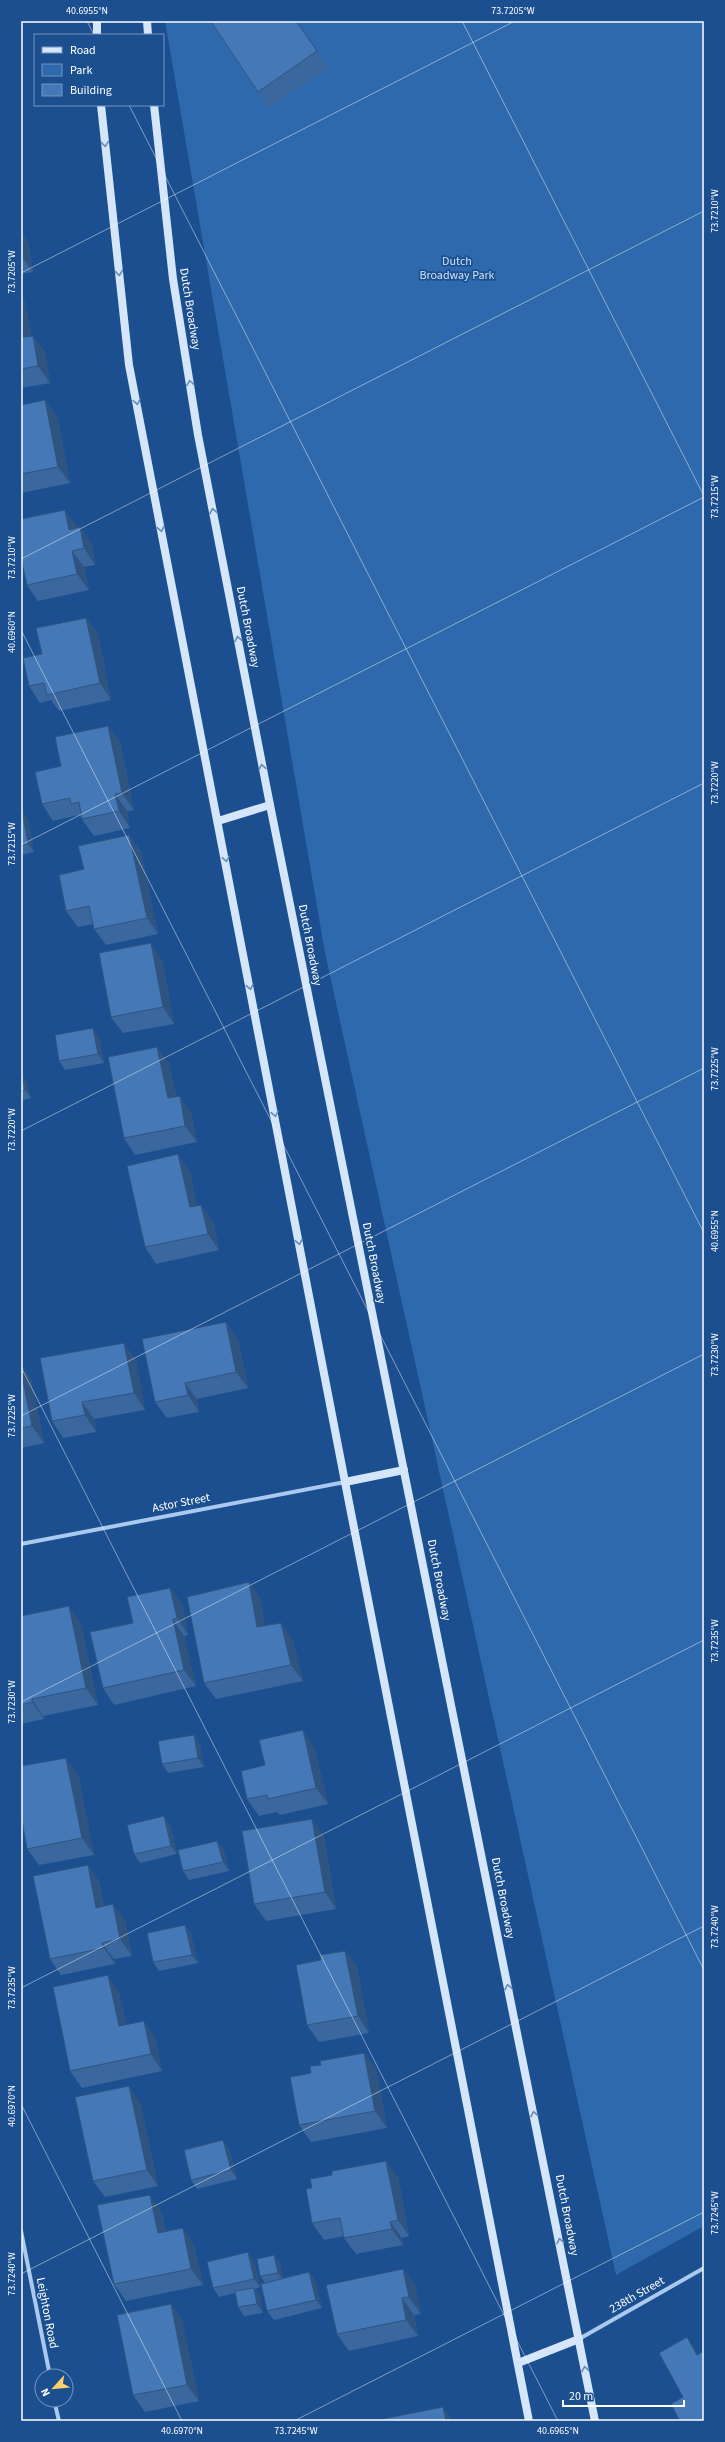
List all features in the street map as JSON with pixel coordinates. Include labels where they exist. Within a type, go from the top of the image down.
[{"type":"main road","points":[[97,21],[97,34]]},
{"type":"main road","points":[[147,21],[148,34]]},
{"type":"main road","points":[[101,106],[129,365],[345,1482],[529,2421]]},
{"type":"main road","name":"Dutch Broadway","points":[[154,106],[173,279],[197,427],[270,805],[595,2421]]},
{"type":"main road","points":[[218,821],[270,805]]},
{"type":"main road","points":[[345,1482],[404,1470]]},
{"type":"main road","points":[[518,2363],[579,2339]]},
{"type":"street","name":"Astor Street","points":[[21,1544],[345,1482]]},
{"type":"street","name":"Leighton Road","points":[[21,2231],[48,2368]]},
{"type":"street","name":"238th Street","points":[[579,2339],[704,2268]]},
{"type":"street","points":[[56,2408],[58,2421]]},
{"type":"green space","name":"Dutch Broadway Park","points":[[165,21],[704,21],[704,2226],[616,2275],[325,953]]},
{"type":"building","points":[[215,21],[296,21],[317,51],[258,92],[212,23]]},
{"type":"building","points":[[21,326],[23,337],[33,336],[38,366],[21,369]]},
{"type":"building","points":[[45,400],[58,467],[21,474],[21,405]]},
{"type":"building","points":[[65,510],[69,530],[80,527],[84,548],[72,551],[77,574],[27,585],[21,558],[21,519]]},
{"type":"building","points":[[86,618],[100,683],[47,695],[44,683],[29,686],[23,658],[42,654],[36,628]]},
{"type":"building","points":[[108,726],[122,793],[115,794],[119,811],[82,819],[79,802],[71,804],[70,798],[42,804],[35,772],[61,766],[55,737]]},
{"type":"building","points":[[21,810],[28,844],[21,845]]},
{"type":"building","points":[[129,835],[147,918],[94,929],[89,906],[66,911],[59,875],[84,869],[78,846]]},
{"type":"building","points":[[151,943],[163,1007],[111,1017],[99,953]]},
{"type":"building","points":[[93,1028],[98,1054],[59,1061],[55,1035]]},
{"type":"building","points":[[157,1047],[168,1098],[180,1096],[185,1126],[124,1138],[108,1057]]},
{"type":"building","points":[[21,1074],[25,1090],[21,1091]]},
{"type":"building","points":[[178,1154],[190,1207],[201,1205],[208,1234],[145,1247],[127,1166]]},
{"type":"building","points":[[226,1322],[236,1372],[185,1383],[188,1395],[155,1402],[142,1339]]},
{"type":"building","points":[[124,1343],[134,1393],[82,1402],[85,1415],[52,1421],[40,1358]]},
{"type":"building","points":[[21,1371],[32,1426],[21,1428]]},
{"type":"building","points":[[249,1582],[257,1627],[281,1623],[291,1665],[204,1683],[187,1597]]},
{"type":"building","points":[[170,1588],[177,1618],[173,1619],[184,1670],[103,1688],[90,1632],[133,1623],[127,1597]]},
{"type":"building","points":[[69,1606],[86,1688],[32,1699],[32,1702],[21,1705],[21,1616]]},
{"type":"building","points":[[303,1730],[316,1788],[268,1799],[267,1795],[247,1799],[241,1771],[265,1765],[259,1740]]},
{"type":"building","points":[[194,1735],[198,1758],[162,1764],[158,1741]]},
{"type":"building","points":[[66,1758],[82,1838],[27,1849],[21,1815],[21,1766]]},
{"type":"building","points":[[164,1816],[171,1846],[134,1854],[127,1825]]},
{"type":"building","points":[[312,1819],[325,1892],[254,1904],[242,1831]]},
{"type":"building","points":[[217,1841],[223,1862],[183,1871],[178,1850]]},
{"type":"building","points":[[88,1865],[96,1908],[113,1904],[120,1939],[102,1943],[104,1948],[50,1959],[33,1876]]},
{"type":"building","points":[[185,1925],[192,1955],[153,1962],[147,1933]]},
{"type":"building","points":[[345,1951],[358,2016],[307,2025],[296,1965],[321,1960],[320,1955]]},
{"type":"building","points":[[108,1975],[119,2026],[144,2021],[151,2054],[70,2071],[53,1987]]},
{"type":"building","points":[[364,2053],[375,2111],[299,2125],[290,2077],[311,2073],[310,2066],[321,2065],[320,2061]]},
{"type":"building","points":[[129,2086],[147,2170],[93,2181],[75,2097]]},
{"type":"building","points":[[223,2140],[231,2170],[191,2180],[184,2150]]},
{"type":"building","points":[[386,2161],[398,2220],[390,2222],[392,2229],[344,2238],[340,2218],[312,2223],[306,2189],[312,2188],[310,2179],[332,2175],[332,2171]]},
{"type":"building","points":[[150,2195],[158,2233],[183,2228],[191,2269],[114,2284],[97,2205]]},
{"type":"building","points":[[248,2252],[254,2279],[213,2288],[207,2262]]},
{"type":"building","points":[[274,2255],[278,2273],[260,2276],[257,2259]]},
{"type":"building","points":[[403,2269],[409,2297],[402,2298],[406,2320],[337,2334],[326,2285]]},
{"type":"building","points":[[309,2272],[316,2300],[267,2311],[261,2284]]},
{"type":"building","points":[[254,2288],[257,2304],[238,2307],[235,2291]]},
{"type":"building","points":[[171,2304],[187,2385],[133,2395],[117,2315]]},
{"type":"building","points":[[687,2337],[697,2355],[704,2351],[704,2421],[680,2421],[671,2404],[683,2397],[659,2353]]},
{"type":"building","points":[[443,2407],[446,2421],[373,2421]]}]
